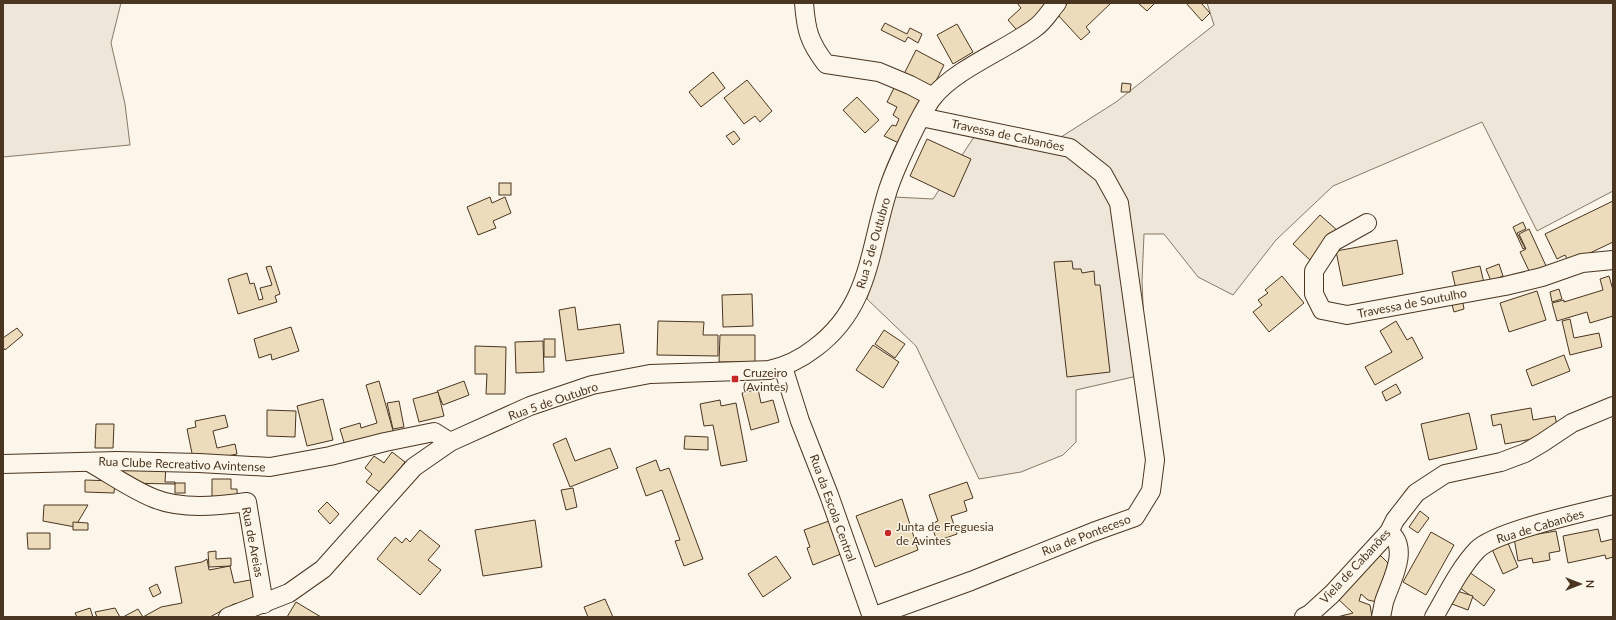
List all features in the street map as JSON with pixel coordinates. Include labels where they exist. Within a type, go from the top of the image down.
[{"type":"street","points":[[804,3],[806,25],[815,49],[826,64],[879,72],[910,85],[932,97]]},
{"type":"street","name":"Rua 5 de Outubro","points":[[228,617],[289,593],[324,569],[414,467],[450,442],[530,406],[592,385],[650,374],[770,370],[783,367],[802,358],[830,337],[852,309],[866,278],[887,192],[902,154],[932,97],[958,75],[1036,27],[1057,3]]},
{"type":"street","name":"Travessa de Cabanões","points":[[921,117],[1070,148],[1103,174],[1119,203]]},
{"type":"street","name":"Rua de Ponteceso","points":[[872,617],[971,581],[1093,532],[1135,517],[1151,491],[1155,460],[1119,203]]},
{"type":"street","name":"Travessa de Soutulho","points":[[1366,223],[1333,242],[1314,271],[1314,294],[1322,310],[1347,315],[1504,286],[1542,277],[1582,263],[1613,260]]},
{"type":"street","points":[[793,399],[802,358]]},
{"type":"street","name":"Rua da Escola Central","points":[[783,367],[800,421],[829,495],[872,617]]},
{"type":"street","name":"Viela de Cabanões","points":[[1304,617],[1310,614],[1332,594],[1389,532],[1395,520],[1416,494],[1445,474],[1501,462],[1525,453],[1572,423],[1613,406]]},
{"type":"street","name":"Rua Clube Recreativo Avintense","points":[[3,464],[89,462],[199,463],[270,467],[330,456],[385,442],[434,432],[450,442]]},
{"type":"street","name":"Rua de Areias","points":[[89,462],[154,499],[186,506],[227,505],[247,502],[264,604]]},
{"type":"street","name":"Rua de Cabanões","points":[[1434,617],[1466,563],[1478,549],[1492,540],[1534,526],[1613,505]]},
{"type":"street","points":[[1381,617],[1384,602],[1393,581],[1398,561],[1398,546],[1395,536],[1389,532]]},
{"type":"shaded area","points":[[3,3],[121,3],[111,43],[125,104],[130,145],[3,157]]},
{"type":"shaded area","points":[[1207,3],[1613,3],[1613,191],[1537,231],[1482,122],[1333,186],[1276,240],[1233,295],[1198,277],[1164,234],[1144,234],[1142,281],[1146,374],[1076,390],[1076,442],[1063,455],[1021,472],[979,479],[916,346],[867,299],[894,197],[933,199],[978,131],[1061,137],[1116,102],[1214,25]]},
{"type":"building","points":[[1017,3],[1053,3],[1022,36],[1008,20],[1021,8]]},
{"type":"building","points":[[1068,3],[1111,3],[1086,27],[1090,32],[1081,40],[1057,14]]},
{"type":"building","points":[[1138,3],[1155,3],[1147,11]]},
{"type":"building","points":[[1186,3],[1201,3],[1210,13],[1202,21]]},
{"type":"building","points":[[885,23],[907,34],[910,28],[922,34],[918,43],[908,37],[905,42],[881,30]]},
{"type":"building","points":[[957,24],[973,52],[953,64],[937,35]]},
{"type":"building","points":[[916,50],[944,65],[931,91],[903,76]]},
{"type":"building","points":[[713,72],[725,88],[701,107],[689,92]]},
{"type":"building","points":[[747,80],[772,111],[760,122],[755,116],[744,124],[724,98]]},
{"type":"building","points":[[897,82],[927,96],[903,145],[884,136],[892,125],[896,126],[899,119],[893,115],[897,107],[887,102]]},
{"type":"building","points":[[1122,83],[1131,84],[1130,92],[1121,92]]},
{"type":"building","points":[[857,97],[879,120],[865,133],[843,110]]},
{"type":"building","points":[[734,131],[740,139],[733,145],[726,136]]},
{"type":"building","points":[[927,139],[971,159],[954,197],[910,176]]},
{"type":"building","points":[[499,183],[511,183],[511,195],[499,195]]},
{"type":"building","points":[[490,197],[492,203],[505,197],[511,213],[493,221],[496,228],[478,235],[467,207]]},
{"type":"building","points":[[1613,201],[1613,242],[1569,263],[1565,255],[1557,259],[1545,234]]},
{"type":"building","points":[[1320,215],[1338,231],[1311,261],[1293,244]]},
{"type":"building","points":[[1523,222],[1526,229],[1517,233],[1525,248],[1523,249],[1513,227]]},
{"type":"building","points":[[1529,229],[1547,268],[1531,275],[1520,252],[1526,249],[1519,234]]},
{"type":"building","points":[[1397,240],[1403,274],[1343,286],[1336,251]]},
{"type":"building","points":[[1072,261],[1073,269],[1081,269],[1082,273],[1094,271],[1095,285],[1100,285],[1110,372],[1067,377],[1054,262]]},
{"type":"building","points":[[1499,264],[1503,276],[1491,281],[1486,269]]},
{"type":"building","points":[[271,266],[280,294],[275,296],[277,302],[238,314],[228,279],[247,273],[250,284],[254,283],[259,300],[263,299],[260,288],[272,285],[266,267]]},
{"type":"building","points":[[1480,266],[1484,283],[1456,289],[1452,272]]},
{"type":"building","points":[[1282,276],[1304,303],[1269,332],[1253,312],[1262,305],[1258,300],[1268,293],[1265,290]]},
{"type":"building","points":[[1609,276],[1613,290],[1613,316],[1590,323],[1587,312],[1557,321],[1552,303],[1564,300],[1564,302],[1603,290],[1600,279]]},
{"type":"building","points":[[1559,289],[1562,299],[1552,302],[1550,292]]},
{"type":"building","points":[[1537,291],[1546,320],[1509,332],[1500,303]]},
{"type":"building","points":[[752,294],[753,326],[723,327],[722,295]]},
{"type":"building","points":[[1462,298],[1464,309],[1454,312],[1451,301]]},
{"type":"building","points":[[575,307],[578,330],[620,324],[624,353],[566,361],[559,310]]},
{"type":"building","points":[[1570,319],[1574,338],[1599,333],[1602,347],[1570,355],[1562,321]]},
{"type":"building","points":[[658,321],[704,322],[703,335],[718,335],[718,356],[657,355]]},
{"type":"building","points":[[1396,321],[1407,340],[1412,337],[1423,358],[1375,385],[1365,367],[1392,352],[1380,331]]},
{"type":"building","points":[[291,327],[299,351],[272,360],[271,354],[259,358],[254,339]]},
{"type":"building","points":[[17,328],[23,335],[5,350],[3,347],[3,338]]},
{"type":"building","points":[[884,330],[905,344],[895,358],[875,344]]},
{"type":"building","points":[[720,335],[755,335],[755,362],[719,362]]},
{"type":"building","points":[[544,339],[555,339],[555,357],[544,357]]},
{"type":"building","points":[[543,341],[544,372],[516,373],[515,342]]},
{"type":"building","points":[[873,345],[899,362],[883,388],[856,370]]},
{"type":"building","points":[[475,346],[506,347],[505,394],[486,394],[487,374],[475,374]]},
{"type":"building","points":[[1564,355],[1570,371],[1532,386],[1526,370]]},
{"type":"building","points":[[379,381],[394,434],[346,449],[340,429],[360,423],[361,428],[377,423],[366,385]]},
{"type":"building","points":[[464,381],[469,395],[443,405],[437,391]]},
{"type":"building","points":[[1396,384],[1401,393],[1386,401],[1382,392]]},
{"type":"building","points":[[758,389],[761,403],[773,400],[779,422],[751,430],[742,393]]},
{"type":"building","points":[[438,392],[444,416],[419,422],[413,399]]},
{"type":"building","points":[[323,399],[333,440],[307,446],[297,406]]},
{"type":"building","points":[[720,400],[721,406],[736,403],[747,461],[721,466],[713,425],[704,426],[700,404]]},
{"type":"building","points":[[399,401],[404,427],[393,429],[387,403]]},
{"type":"building","points":[[1531,408],[1533,420],[1555,416],[1559,434],[1505,444],[1501,424],[1493,426],[1491,415]]},
{"type":"building","points":[[267,410],[296,411],[295,437],[267,436]]},
{"type":"building","points":[[1469,413],[1477,449],[1429,460],[1421,424]]},
{"type":"building","points":[[225,415],[228,427],[213,431],[217,448],[235,444],[237,454],[194,463],[187,429],[196,427],[195,421]]},
{"type":"building","points":[[96,424],[114,424],[113,448],[95,448]]},
{"type":"building","points":[[685,436],[708,437],[708,450],[684,449]]},
{"type":"building","points":[[566,438],[575,461],[610,448],[618,468],[570,487],[553,444]]},
{"type":"building","points":[[392,452],[405,462],[381,493],[366,482],[372,474],[365,468],[374,456],[384,463]]},
{"type":"building","points":[[656,460],[660,471],[669,468],[703,559],[684,566],[675,541],[680,540],[662,490],[646,496],[636,468]]},
{"type":"building","points":[[122,465],[166,466],[165,482],[175,482],[175,484],[122,483]]},
{"type":"building","points":[[212,479],[231,479],[231,489],[237,489],[237,499],[212,499]]},
{"type":"building","points":[[85,480],[115,481],[114,493],[85,492]]},
{"type":"building","points":[[967,482],[973,498],[964,501],[967,511],[951,516],[957,534],[937,541],[931,524],[938,521],[929,495]]},
{"type":"building","points":[[175,483],[185,483],[185,493],[175,493]]},
{"type":"building","points":[[573,488],[577,507],[566,510],[561,490]]},
{"type":"building","name":"Junta de Freguesia de Avintes","points":[[902,499],[918,550],[875,567],[856,516]]},
{"type":"building","points":[[327,502],[339,514],[330,524],[318,511]]},
{"type":"building","points":[[44,505],[88,505],[75,527],[43,521]]},
{"type":"building","points":[[1420,511],[1429,518],[1418,533],[1409,527]]},
{"type":"building","points":[[535,520],[542,567],[483,576],[475,530]]},
{"type":"building","points":[[829,521],[841,554],[813,565],[807,548],[810,547],[804,530]]},
{"type":"building","points":[[73,522],[88,523],[88,530],[73,530]]},
{"type":"building","points":[[1598,529],[1601,542],[1613,539],[1613,557],[1606,559],[1605,555],[1568,563],[1563,536]]},
{"type":"building","points":[[420,530],[440,546],[428,560],[441,570],[420,595],[377,559],[395,537],[402,543],[406,538],[410,542]]},
{"type":"building","points":[[1556,531],[1560,551],[1549,553],[1550,560],[1533,563],[1532,558],[1518,561],[1514,538]]},
{"type":"building","points":[[1431,532],[1454,545],[1426,595],[1403,582]]},
{"type":"building","points":[[27,533],[50,533],[50,549],[28,549]]},
{"type":"building","points":[[1508,543],[1518,567],[1503,574],[1492,549]]},
{"type":"building","points":[[216,551],[216,559],[231,558],[231,566],[209,567],[208,552]]},
{"type":"building","points":[[1376,555],[1381,556],[1388,563],[1377,602],[1368,600],[1361,594],[1359,601],[1370,605],[1372,617],[1337,617],[1353,613],[1338,599]]},
{"type":"building","points":[[776,556],[791,578],[763,597],[748,574]]},
{"type":"building","points":[[207,559],[209,570],[230,566],[234,583],[261,578],[265,598],[234,604],[210,617],[143,617],[161,607],[182,603],[175,567],[202,562]]},
{"type":"building","points":[[1469,572],[1495,590],[1484,606],[1459,587]]},
{"type":"building","points":[[157,584],[161,593],[153,597],[149,588]]},
{"type":"building","points":[[1457,591],[1473,596],[1468,610],[1452,604]]},
{"type":"building","points":[[605,599],[613,617],[588,617],[584,607]]},
{"type":"building","points":[[296,602],[321,617],[287,617]]},
{"type":"building","points":[[90,608],[93,617],[77,617],[75,613]]},
{"type":"building","points":[[115,608],[120,617],[97,617],[95,612]]},
{"type":"building","points":[[138,609],[143,617],[123,617]]},
{"type":"place","name":"Cruzeiro (Avintes)","points":[[735,379]]},
{"type":"place","name":"Junta de Freguesia de Avintes","points":[[888,533]]}]
